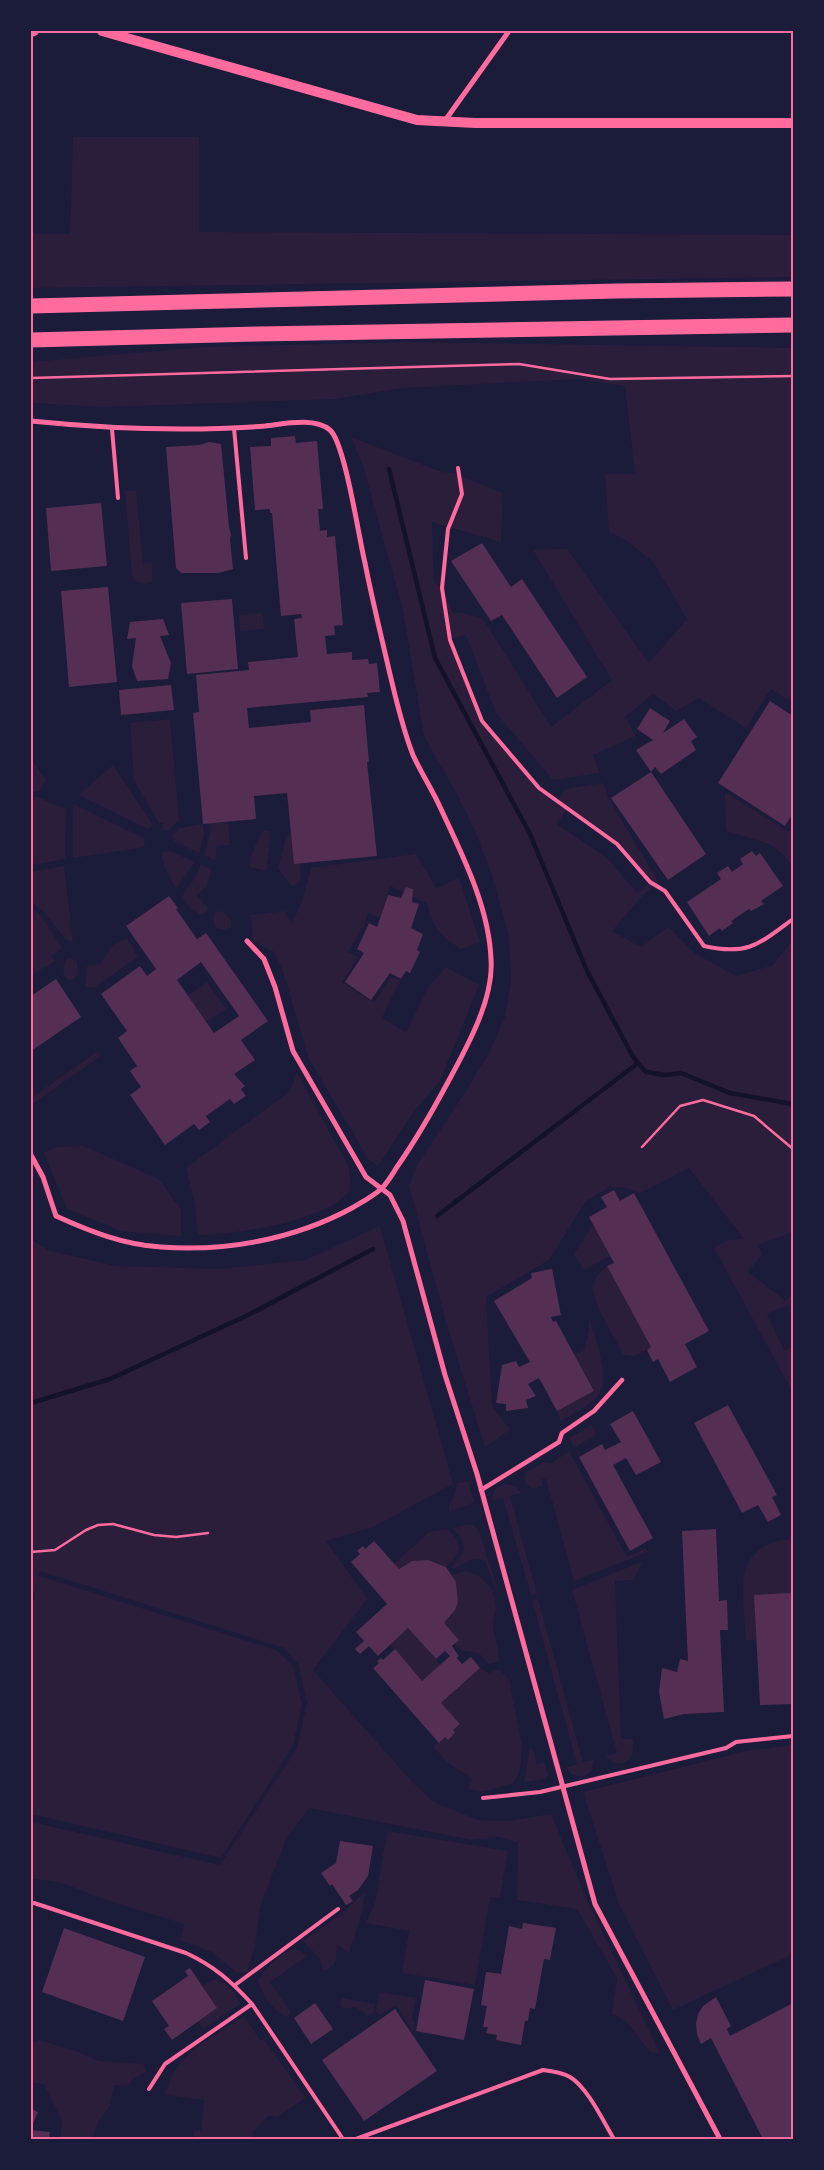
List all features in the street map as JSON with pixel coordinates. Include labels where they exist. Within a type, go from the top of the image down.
[{"type":"highway","points":[[31,306],[617,291],[793,289]]},
{"type":"highway","points":[[31,340],[267,333],[793,325]]},
{"type":"main road","points":[[102,31],[417,120],[444,122],[793,123]]},
{"type":"street","points":[[444,122],[509,31]]},
{"type":"street","points":[[31,421],[112,429],[234,428],[305,423],[323,426],[333,432],[347,476],[400,720],[414,757],[440,806],[469,873],[487,930],[492,960],[490,986],[474,1030],[428,1119],[382,1188],[350,1209],[304,1230],[243,1243],[201,1247],[160,1247],[124,1241],[88,1231],[56,1216],[43,1177],[31,1155]]},
{"type":"street","points":[[247,941],[264,959],[275,987],[293,1052],[366,1177],[390,1194],[403,1220],[445,1375],[481,1490],[595,1904],[720,2139]]},
{"type":"street","points":[[481,1490],[560,1442],[562,1433],[594,1411],[622,1380]]},
{"type":"lane","points":[[234,428],[246,558]]},
{"type":"lane","points":[[112,429],[118,498]]},
{"type":"lane","points":[[458,468],[462,494],[448,529],[442,588],[450,640],[482,721],[539,788],[617,844],[650,882],[665,891],[704,946],[718,949],[744,950],[758,945],[793,919]]},
{"type":"lane","points":[[483,1798],[540,1792],[726,1748],[736,1742],[793,1736]]},
{"type":"lane","points":[[34,1903],[186,1953],[210,1964],[235,1985],[252,2004],[343,2139]]},
{"type":"lane","points":[[235,1985],[338,1909]]},
{"type":"lane","points":[[149,2089],[165,2064],[252,2004]]},
{"type":"lane","points":[[356,2139],[543,2070],[558,2072],[571,2078],[585,2092],[614,2139]]},
{"type":"path","points":[[31,378],[519,364],[610,379],[793,376]]},
{"type":"path","points":[[642,1147],[680,1106],[703,1100],[754,1116],[793,1149]]},
{"type":"path","points":[[31,1552],[55,1550],[86,1530],[98,1525],[113,1524],[154,1535],[169,1536],[208,1533]]},
{"type":"shaded area","points":[[73,137],[199,137],[199,232],[793,235],[793,277],[31,288],[31,234],[70,234]]},
{"type":"shaded area","points":[[406,342],[793,348],[793,703],[771,689],[746,728],[699,698],[676,711],[653,694],[625,717],[636,736],[593,755],[600,773],[553,780],[496,713],[466,635],[450,639],[482,721],[539,788],[557,802],[565,789],[603,783],[609,799],[659,883],[644,894],[612,931],[641,947],[668,927],[696,954],[736,976],[773,965],[793,939],[793,1232],[758,1245],[762,1254],[748,1272],[786,1301],[793,1291],[793,1303],[767,1314],[784,1350],[793,1347],[793,1393],[714,1248],[727,1240],[744,1239],[689,1168],[640,1193],[627,1188],[610,1187],[586,1201],[549,1260],[486,1297],[492,1406],[510,1430],[485,1447],[446,1322],[409,1186],[417,1165],[489,1053],[505,1017],[511,980],[509,937],[492,875],[476,833],[458,796],[424,736],[403,610],[363,466],[351,437],[442,472],[454,473],[503,493],[501,542],[432,522],[434,582],[442,588],[453,613],[463,613],[483,619],[551,727],[612,680],[533,550],[567,549],[649,663],[687,619],[654,563],[630,543],[609,531],[605,474],[635,474],[625,386],[579,379],[402,388],[334,399],[105,407],[31,403],[31,362],[205,347]],"holes":[[[567,810],[617,844],[650,882],[638,894],[607,858],[556,824]]]},
{"type":"shaded area","points":[[136,490],[143,564],[152,563],[152,581],[146,584],[134,581],[132,574],[125,491]]},
{"type":"shaded area","points":[[263,613],[264,629],[240,631],[239,615]]},
{"type":"shaded area","points":[[170,719],[179,820],[168,831],[163,830],[163,823],[159,823],[134,780],[130,723]]},
{"type":"shaded area","points":[[31,760],[46,779],[40,791],[31,792]]},
{"type":"shaded area","points":[[113,765],[153,825],[148,829],[78,795]]},
{"type":"shaded area","points":[[725,792],[787,831],[793,829],[793,867],[772,846],[726,831]]},
{"type":"shaded area","points":[[31,796],[66,808],[65,859],[31,865]]},
{"type":"shaded area","points":[[73,804],[144,838],[145,847],[73,858]]},
{"type":"shaded area","points":[[228,822],[230,845],[217,846],[215,860],[204,855],[210,835],[209,823]]},
{"type":"shaded area","points":[[203,824],[204,835],[199,853],[174,841],[172,835],[179,828]]},
{"type":"shaded area","points":[[265,830],[270,831],[271,836],[266,871],[250,867],[249,859],[262,832]]},
{"type":"shaded area","points":[[291,831],[294,863],[300,863],[301,880],[296,885],[291,886],[278,868],[285,841]]},
{"type":"shaded area","points":[[170,851],[195,862],[176,889],[164,866],[161,853]]},
{"type":"shaded area","points":[[416,854],[436,888],[459,878],[480,942],[461,949],[442,935],[434,925],[427,903],[390,886],[380,918],[368,913],[363,927],[348,952],[358,957],[342,982],[374,1003],[391,977],[400,980],[382,1018],[406,1032],[429,986],[446,967],[479,985],[440,1081],[415,1110],[378,1166],[368,1159],[308,1057],[283,971],[274,952],[253,941],[251,915],[285,911],[292,924],[303,898],[311,868]]},
{"type":"shaded area","points":[[201,864],[212,870],[206,886],[197,895],[207,907],[206,912],[201,915],[190,908],[182,896],[196,876]]},
{"type":"shaded area","points":[[64,866],[73,942],[66,940],[46,914],[31,901],[31,872]]},
{"type":"shaded area","points":[[31,907],[42,917],[62,948],[51,956],[56,961],[31,975]]},
{"type":"shaded area","points":[[215,912],[225,913],[231,920],[231,927],[219,929],[216,927],[213,917]]},
{"type":"shaded area","points":[[127,938],[138,957],[94,988],[85,987],[87,966],[99,965],[114,944]]},
{"type":"shaded area","points":[[68,958],[77,961],[78,974],[73,980],[67,979],[63,974],[65,961]]},
{"type":"shaded area","points":[[207,982],[226,1009],[206,1022],[188,996]]},
{"type":"shaded area","points":[[98,1051],[101,1056],[31,1105],[31,1098]]},
{"type":"shaded area","points":[[297,1073],[349,1167],[351,1191],[329,1207],[282,1224],[248,1230],[198,1235],[195,1205],[186,1168],[289,1092]]},
{"type":"shaded area","points":[[84,1146],[159,1179],[181,1210],[181,1236],[121,1231],[67,1209],[44,1153],[55,1147]]},
{"type":"shaded area","points":[[593,1224],[610,1256],[584,1270],[574,1254]]},
{"type":"shaded area","points":[[380,1226],[453,1484],[373,1527],[326,1541],[367,1599],[313,1670],[413,1783],[434,1802],[478,1820],[508,1821],[551,1814],[587,1900],[660,2053],[650,2052],[626,2021],[612,2014],[617,1978],[577,1909],[517,1900],[518,1843],[499,1837],[472,1840],[309,1808],[286,1839],[260,1907],[255,1946],[247,1972],[237,1973],[212,1952],[180,1940],[184,1924],[103,1899],[62,1883],[31,1878],[31,1822],[220,1865],[297,1748],[307,1703],[298,1664],[284,1648],[40,1571],[39,1576],[276,1650],[293,1665],[302,1704],[293,1746],[221,1858],[31,1814],[31,1609],[37,1585],[31,1605],[31,1240],[50,1251],[116,1266],[220,1269],[305,1260]]},
{"type":"shaded area","points":[[607,1266],[651,1347],[638,1355],[623,1354],[598,1308],[592,1287],[598,1274]]},
{"type":"shaded area","points":[[589,1320],[601,1361],[603,1383],[595,1399],[561,1421],[557,1411],[594,1391],[575,1355],[584,1350],[589,1331]]},
{"type":"shaded area","points":[[592,1425],[596,1433],[594,1436],[574,1448],[569,1438]]},
{"type":"shaded area","points":[[569,1451],[627,1557],[646,1548],[648,1552],[574,1581],[546,1479],[542,1479],[543,1486],[533,1489],[527,1484],[524,1477],[526,1472],[544,1462],[552,1463]]},
{"type":"shaded area","points":[[468,1481],[474,1501],[469,1505],[449,1511],[449,1505],[454,1497],[457,1483]]},
{"type":"shaded area","points":[[504,1484],[515,1486],[521,1493],[510,1496],[537,1594],[531,1595],[503,1498],[492,1500],[494,1490]]},
{"type":"shaded area","points":[[473,1525],[479,1530],[500,1598],[485,1561],[475,1559],[451,1569],[464,1550],[463,1540],[452,1528]]},
{"type":"shaded area","points":[[447,1529],[457,1540],[459,1548],[458,1553],[446,1567],[422,1560],[410,1562],[399,1569],[394,1564],[429,1532]]},
{"type":"shaded area","points":[[789,1540],[793,1546],[793,1593],[757,1640],[746,1640],[743,1588],[746,1567],[758,1551],[769,1544]]},
{"type":"shaded area","points":[[641,1562],[633,1580],[615,1581],[621,1739],[633,1739],[633,1750],[628,1760],[622,1763],[615,1763],[606,1756],[617,1753],[572,1590]]},
{"type":"shaded area","points":[[465,1571],[483,1579],[494,1595],[496,1608],[493,1623],[499,1657],[498,1662],[488,1664],[479,1653],[460,1650],[455,1643],[458,1640],[444,1623],[456,1606],[458,1594],[452,1575]]},
{"type":"shaded area","points":[[538,1599],[583,1762],[594,1760],[591,1772],[582,1777],[571,1774],[566,1768],[577,1764],[532,1601]]},
{"type":"shaded area","points":[[408,1628],[441,1665],[422,1681],[390,1644]]},
{"type":"shaded area","points":[[480,1668],[489,1673],[499,1669],[509,1679],[522,1745],[520,1770],[514,1783],[483,1792],[468,1789],[472,1778],[448,1763],[433,1747],[445,1737],[448,1739],[455,1733],[453,1730],[460,1724],[441,1703]]},
{"type":"shaded area","points":[[793,1745],[793,1954],[673,2010],[619,1904],[583,1792],[746,1751]]},
{"type":"shaded area","points":[[530,1747],[533,1749],[537,1764],[544,1762],[548,1775],[545,1779],[524,1782]]},
{"type":"shaded area","points":[[387,1831],[508,1851],[500,1898],[490,1897],[475,1985],[402,1973],[409,1931],[366,1923],[375,1903]]},
{"type":"shaded area","points":[[365,1892],[362,1913],[349,1953],[338,1945],[335,1962],[323,1971],[320,1959],[303,1941],[337,1917]]},
{"type":"shaded area","points":[[295,1949],[306,1955],[306,1957],[270,1982],[291,2013],[286,2017],[269,2002],[258,1981],[264,1971],[274,1961],[290,1950]]},
{"type":"shaded area","points":[[214,1979],[230,1989],[237,1996],[240,2004],[203,2029],[198,2021],[217,2008],[202,1986]]},
{"type":"shaded area","points":[[379,1992],[416,1998],[412,2020],[415,2022],[413,2032],[396,2005],[380,2015],[376,2011]]},
{"type":"shaded area","points":[[342,1998],[375,2004],[374,2011],[369,2016],[355,2007],[343,2009],[340,2004]]},
{"type":"shaded area","points":[[244,2016],[261,2041],[264,2039],[305,2098],[277,2117],[268,2116],[253,2132],[253,2139],[193,2139],[194,2130],[201,2131],[204,2100],[166,2095],[169,2081],[185,2058],[196,2048]]},
{"type":"shaded area","points":[[39,2040],[79,2052],[99,2061],[143,2064],[146,2072],[134,2078],[127,2086],[114,2085],[110,2106],[98,2122],[92,2139],[60,2139],[62,2121],[44,2084],[31,2083],[31,2043]]},
{"type":"building","points":[[295,436],[296,443],[317,441],[323,509],[318,509],[320,531],[327,530],[327,537],[335,536],[343,625],[334,626],[335,635],[325,636],[327,654],[352,652],[352,660],[368,659],[369,664],[377,663],[380,692],[367,693],[368,697],[247,708],[249,728],[311,722],[310,710],[364,705],[369,762],[367,762],[377,856],[294,864],[287,793],[254,796],[256,819],[203,824],[193,713],[199,712],[196,675],[249,670],[248,662],[298,657],[294,619],[302,618],[301,614],[281,616],[272,513],[270,513],[270,509],[255,510],[250,447],[271,446],[271,438]]},
{"type":"building","points":[[209,442],[221,444],[233,569],[219,573],[181,573],[176,568],[166,447],[200,445]]},
{"type":"building","points":[[101,503],[107,566],[51,571],[46,508]]},
{"type":"building","points":[[482,543],[511,587],[522,579],[587,677],[557,698],[502,615],[491,621],[451,561]]},
{"type":"building","points":[[108,587],[117,682],[69,687],[61,591]]},
{"type":"building","points":[[232,599],[238,669],[187,674],[181,603]]},
{"type":"building","points":[[163,619],[169,635],[160,636],[171,663],[168,679],[137,681],[132,666],[136,638],[127,639],[130,622]]},
{"type":"building","points":[[171,685],[174,710],[121,715],[119,690]]},
{"type":"building","points":[[770,701],[793,716],[793,813],[785,826],[718,783]]},
{"type":"building","points":[[650,708],[670,721],[663,733],[684,719],[697,737],[691,741],[696,750],[661,774],[655,767],[651,772],[636,750],[653,740],[637,729]]},
{"type":"building","points":[[651,772],[706,854],[668,880],[611,798]]},
{"type":"building","points":[[752,851],[756,856],[760,853],[783,886],[761,901],[764,904],[751,911],[749,909],[731,921],[733,923],[722,931],[720,928],[709,936],[687,902],[721,879],[717,873],[728,866],[732,872],[743,864],[740,859]]},
{"type":"building","points":[[406,887],[413,889],[412,902],[419,904],[411,928],[423,934],[417,950],[420,952],[410,973],[406,971],[401,979],[390,973],[371,1000],[345,982],[364,953],[357,949],[369,923],[377,927],[388,895],[401,898]]},
{"type":"building","points":[[169,896],[197,939],[206,933],[268,1021],[241,1040],[255,1060],[234,1074],[245,1086],[241,1089],[246,1096],[234,1104],[230,1099],[206,1116],[210,1122],[199,1130],[194,1124],[165,1145],[130,1095],[141,1087],[130,1071],[137,1066],[118,1038],[127,1031],[101,994],[140,966],[147,976],[156,969],[126,926]],"holes":[[[201,962],[239,1016],[214,1033],[177,980]]]},
{"type":"building","points":[[56,979],[81,1017],[31,1051],[31,996]]},
{"type":"building","points":[[614,1190],[620,1201],[634,1193],[709,1331],[685,1344],[697,1367],[670,1382],[658,1359],[653,1362],[647,1350],[651,1347],[607,1266],[614,1263],[589,1217],[607,1207],[601,1197]]},
{"type":"building","points":[[552,1269],[561,1315],[551,1317],[553,1322],[556,1321],[594,1391],[557,1411],[539,1378],[528,1384],[536,1396],[526,1400],[528,1408],[506,1411],[506,1404],[496,1403],[502,1365],[516,1361],[519,1367],[530,1362],[494,1301],[532,1278],[531,1273]]},
{"type":"building","points":[[728,1405],[777,1495],[772,1497],[781,1515],[768,1522],[758,1505],[742,1513],[694,1423]]},
{"type":"building","points":[[633,1411],[661,1462],[636,1475],[626,1458],[613,1465],[653,1538],[630,1551],[579,1457],[602,1444],[605,1450],[621,1442],[610,1424]]},
{"type":"building","points":[[716,1529],[719,1601],[727,1600],[728,1630],[720,1630],[724,1712],[684,1714],[664,1719],[659,1692],[662,1668],[677,1672],[680,1659],[688,1661],[682,1531]]},
{"type":"building","points":[[374,1541],[399,1569],[412,1561],[428,1560],[446,1567],[456,1582],[458,1602],[455,1610],[444,1623],[459,1640],[452,1646],[459,1656],[457,1658],[462,1664],[471,1657],[480,1668],[441,1703],[460,1724],[453,1730],[455,1733],[448,1740],[445,1737],[439,1743],[373,1668],[379,1663],[377,1661],[381,1658],[383,1660],[395,1649],[422,1681],[450,1656],[445,1651],[436,1659],[408,1628],[378,1656],[369,1646],[360,1654],[355,1649],[364,1641],[356,1632],[387,1604],[351,1562],[360,1554],[357,1551],[363,1546],[365,1549]]},
{"type":"building","points":[[793,1593],[793,1704],[760,1705],[754,1595]]},
{"type":"building","points":[[340,1841],[373,1846],[368,1876],[358,1890],[349,1896],[353,1901],[346,1905],[332,1884],[330,1886],[321,1873],[336,1863]]},
{"type":"building","points":[[523,1923],[556,1928],[550,1960],[544,1959],[535,2009],[530,2008],[528,2021],[525,2021],[521,2045],[496,2040],[497,2035],[486,2033],[488,2027],[483,2027],[487,2006],[481,2005],[486,1972],[501,1974],[509,1926],[522,1929]]},
{"type":"building","points":[[64,1928],[145,1957],[123,2021],[42,1992]]},
{"type":"building","points":[[190,1968],[217,2008],[172,2040],[164,2029],[169,2026],[152,2001],[188,1976],[185,1971]]},
{"type":"building","points":[[425,1980],[474,1989],[464,2040],[416,2031]]},
{"type":"building","points":[[716,1997],[731,2026],[727,2029],[730,2036],[793,2003],[793,2139],[763,2139],[711,2038],[701,2044],[696,2024],[698,2014],[703,2006]]},
{"type":"building","points":[[315,2003],[333,2029],[311,2044],[294,2018]]},
{"type":"building","points":[[395,2009],[437,2071],[364,2121],[322,2060]]},
{"type":"building","points":[[31,2109],[38,2112],[31,2128]]},
{"type":"building","points":[[31,2130],[50,2132],[49,2139],[31,2139]]},
{"type":"waterway","points":[[389,469],[435,658],[530,834],[587,971],[638,1063]]},
{"type":"waterway","points":[[437,1216],[638,1063],[646,1072],[665,1075],[681,1073],[730,1093],[793,1104]]},
{"type":"waterway","points":[[31,1403],[110,1379],[248,1315],[373,1249]]}]
